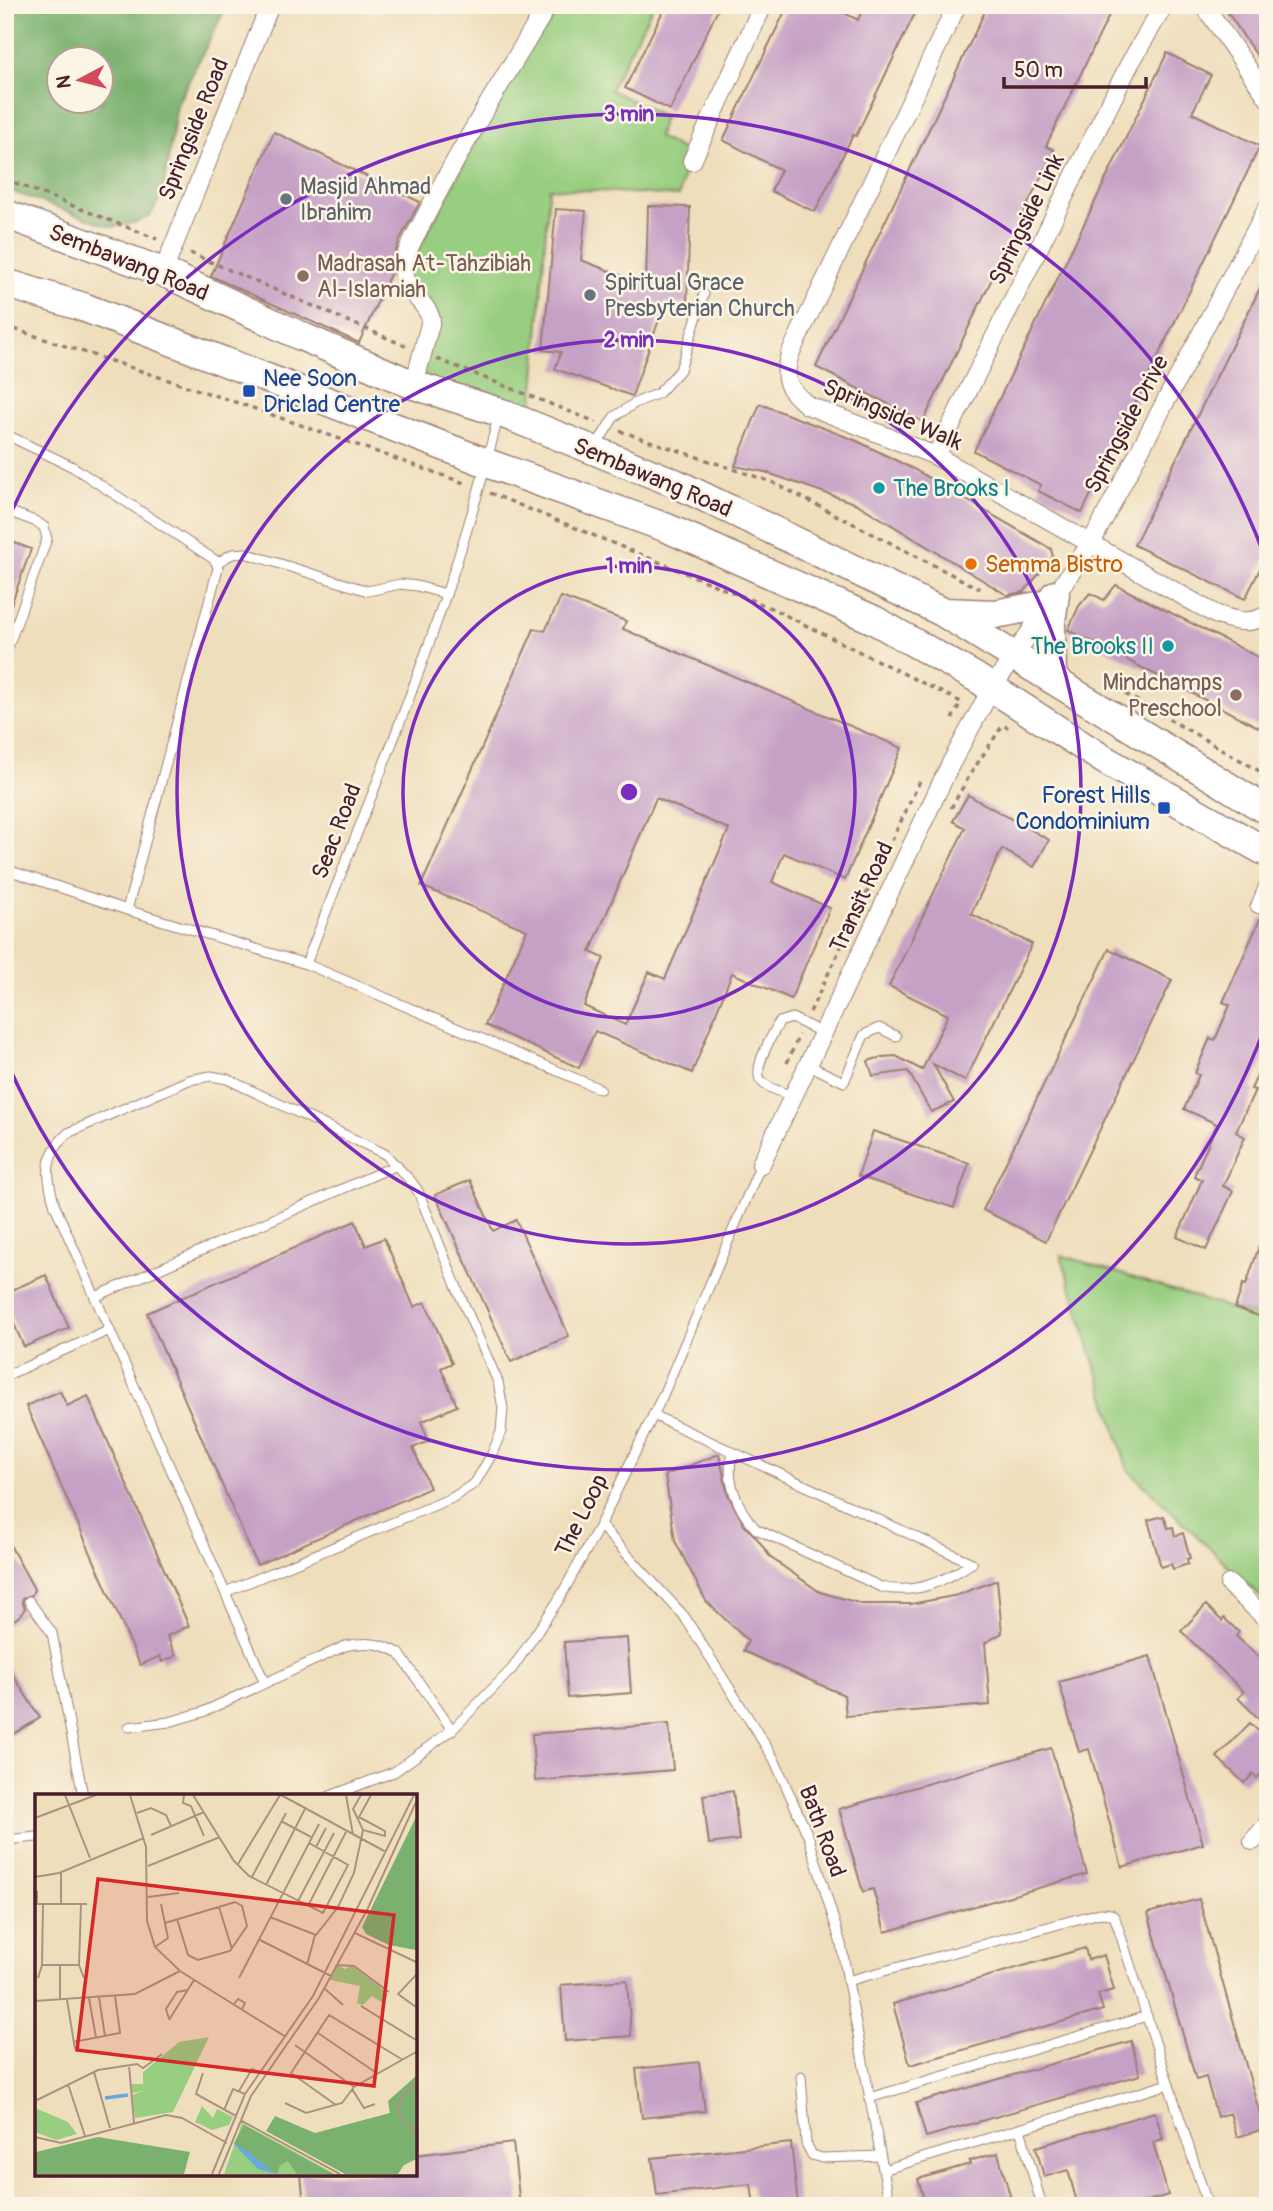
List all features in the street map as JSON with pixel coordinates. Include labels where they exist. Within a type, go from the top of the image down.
[{"type":"main road","name":"Sembawang Road","points":[[5,214],[163,272],[414,385],[601,439],[675,483],[942,612],[1268,811]]},
{"type":"main road","name":"Sembawang Road","points":[[5,283],[83,307],[487,463],[679,533],[874,620],[992,688],[1103,759],[1268,853]]},
{"type":"main road","points":[[942,612],[995,614],[1052,600],[1052,679]]},
{"type":"street","name":"Springside Road","points":[[163,272],[270,5]]},
{"type":"street","points":[[414,385],[431,320],[429,312],[407,285],[404,275],[409,249],[456,157],[548,5]]},
{"type":"street","points":[[692,161],[763,5]]},
{"type":"street","name":"Springside Walk","points":[[957,5],[790,354],[785,369],[786,383],[807,405],[936,456],[1215,614],[1232,620],[1251,622],[1268,614]]},
{"type":"street","name":"Springside Link","points":[[936,456],[1129,65],[1164,5]]},
{"type":"street","points":[[1204,5],[1268,98]]},
{"type":"street","name":"Springside Drive","points":[[1014,656],[1091,543],[1268,207]]},
{"type":"street","name":"Transit Road","points":[[761,1164],[950,765],[992,688],[1014,656]]},
{"type":"street","points":[[1229,1584],[1268,1620]]},
{"type":"street","points":[[1253,1841],[1268,1824]]},
{"type":"lane","points":[[601,439],[614,417],[635,403],[659,394],[680,370],[704,294]]},
{"type":"lane","name":"Seac Road","points":[[306,964],[446,594],[487,463],[499,411]]},
{"type":"lane","points":[[5,434],[73,467],[217,563],[218,568],[127,910]]},
{"type":"lane","points":[[5,510],[37,522],[44,527],[47,539],[6,649]]},
{"type":"lane","points":[[217,563],[232,554],[245,553],[368,591],[400,584],[446,594]]},
{"type":"lane","points":[[5,869],[127,910],[306,964],[600,1089]]},
{"type":"lane","points":[[1268,875],[1255,907],[1268,913]]},
{"type":"lane","points":[[793,1096],[762,1083],[758,1077],[758,1067],[779,1022],[792,1018],[823,1033]]},
{"type":"lane","points":[[808,1065],[844,1082],[864,1035],[879,1028],[896,1036]]},
{"type":"lane","points":[[225,1592],[452,1498],[475,1483],[501,1432],[503,1408],[498,1382],[458,1293],[418,1191],[397,1165],[385,1154],[228,1079],[211,1076],[189,1080],[68,1133],[56,1144],[49,1164],[47,1182],[55,1206],[265,1683]]},
{"type":"lane","name":"The Loop","points":[[335,1794],[394,1772],[452,1730],[512,1669],[558,1601],[600,1525],[653,1415],[730,1242],[761,1164]]},
{"type":"lane","points":[[95,1297],[397,1165]]},
{"type":"lane","points":[[5,1376],[110,1330]]},
{"type":"lane","points":[[653,1415],[972,1563],[956,1573],[913,1590],[897,1591],[881,1587],[756,1529],[747,1519],[731,1478],[730,1463],[733,1453]]},
{"type":"lane","name":"Bath Road","points":[[600,1525],[684,1616],[774,1759],[809,1838],[841,1944],[890,2206]]},
{"type":"lane","points":[[29,1601],[52,1633],[83,1794]]},
{"type":"lane","points":[[129,1727],[169,1722],[203,1712],[345,1646],[367,1642],[386,1646],[399,1653],[452,1730]]},
{"type":"lane","points":[[5,1840],[35,1837]]},
{"type":"lane","points":[[847,1980],[1106,1913],[1111,1914],[1115,1919],[1208,2206]]},
{"type":"lane","points":[[869,2098],[1147,2016]]},
{"type":"lane","points":[[801,2076],[806,2143],[812,2155],[822,2158],[880,2156]]},
{"type":"lane","points":[[883,2170],[1169,2084]]},
{"type":"lane","points":[[1020,2129],[1042,2206]]},
{"type":"path","points":[[5,179],[173,246],[422,354],[601,439],[772,482],[984,590]]},
{"type":"path","points":[[1103,681],[1268,776]]},
{"type":"green space","points":[[5,5],[225,5],[177,104],[163,192],[150,216],[137,222],[112,227],[5,189]]},
{"type":"green space","points":[[564,5],[653,6],[610,90],[664,116],[658,137],[688,153],[679,196],[549,188],[532,418],[414,385],[438,316],[404,275],[523,56]]},
{"type":"green space","points":[[1061,1255],[1268,1320],[1268,1604],[1128,1470]]},
{"type":"building","points":[[666,5],[720,5],[670,110],[625,88]]},
{"type":"building","points":[[788,5],[829,5],[858,20],[864,5],[919,5],[856,136],[853,135],[815,212],[771,191],[781,170],[723,140]]},
{"type":"building","points":[[988,5],[1114,5],[1046,146],[1054,150],[923,422],[816,367]]},
{"type":"building","points":[[1223,5],[1268,5],[1268,70],[1250,46]]},
{"type":"building","points":[[1167,53],[1211,75],[1192,113],[1260,146],[1082,513],[1038,491],[1041,485],[974,451]]},
{"type":"building","points":[[274,132],[420,202],[400,239],[392,270],[359,343],[211,276]]},
{"type":"building","name":"Spiritual Grace Presbyterian Church","points":[[648,206],[690,207],[687,304],[665,303],[632,396],[555,369],[561,352],[543,350],[556,209],[586,211],[581,260],[646,285]]},
{"type":"building","points":[[1268,272],[1268,553],[1245,599],[1134,545]]},
{"type":"building","name":"The Brooks I","points":[[760,404],[857,441],[915,470],[1051,549],[1053,557],[1024,592],[1007,595],[857,504],[765,472],[735,466]]},
{"type":"building","points":[[5,539],[31,549],[7,616],[5,615]]},
{"type":"building","name":"The Brooks II","points":[[1116,585],[1268,662],[1268,732],[1068,630],[1079,606],[1090,593],[1104,600]]},
{"type":"building","points":[[561,597],[626,621],[623,629],[902,748],[845,880],[784,853],[772,882],[830,908],[791,999],[732,973],[692,1073],[595,1031],[579,1068],[485,1025],[527,930],[421,886],[534,629],[545,631]],"holes":[[[656,798],[729,829],[665,979],[649,972],[625,1025],[584,1006],[604,958],[590,952]]]},
{"type":"building","points":[[968,795],[1049,840],[1034,867],[1002,849],[971,914],[1032,944],[965,1081],[933,1064],[954,1102],[931,1112],[908,1071],[873,1076],[868,1061],[896,1056],[922,1070],[948,1015],[889,986],[965,828],[953,821]]},
{"type":"building","points":[[1261,917],[1268,920],[1268,1032],[1259,1052],[1266,1055],[1251,1089],[1255,1090],[1236,1132],[1245,1137],[1223,1186],[1233,1191],[1206,1250],[1177,1237],[1202,1180],[1194,1176],[1217,1124],[1184,1109],[1199,1075],[1195,1073],[1210,1038],[1215,1040],[1230,1005],[1223,1002]]},
{"type":"building","points":[[1109,949],[1172,980],[1046,1241],[983,1210]]},
{"type":"building","points":[[873,1131],[969,1163],[954,1208],[858,1176]]},
{"type":"building","points":[[470,1180],[493,1231],[516,1220],[569,1336],[511,1362],[435,1195]]},
{"type":"building","points":[[355,1221],[366,1246],[384,1238],[414,1307],[425,1302],[452,1363],[441,1368],[457,1406],[421,1422],[429,1441],[413,1448],[430,1488],[257,1565],[147,1313]]},
{"type":"building","points":[[1265,1229],[1268,1229],[1268,1319],[1235,1308],[1243,1284],[1246,1285]]},
{"type":"building","points":[[46,1275],[69,1328],[24,1347],[5,1303],[5,1293]]},
{"type":"building","points":[[60,1391],[67,1406],[88,1396],[189,1626],[167,1636],[176,1656],[162,1662],[160,1656],[140,1665],[26,1406]]},
{"type":"building","points":[[719,1454],[728,1495],[744,1525],[771,1558],[820,1592],[862,1604],[911,1604],[958,1595],[997,1580],[1002,1633],[985,1643],[990,1705],[846,1716],[844,1695],[743,1651],[748,1641],[706,1601],[675,1541],[665,1475]]},
{"type":"building","points":[[1164,1516],[1168,1528],[1173,1527],[1175,1536],[1183,1533],[1190,1558],[1187,1559],[1188,1564],[1173,1569],[1171,1564],[1161,1567],[1148,1520]]},
{"type":"building","points":[[5,1536],[34,1589],[32,1595],[23,1598],[25,1608],[21,1615],[5,1626]]},
{"type":"building","points":[[1206,1605],[1222,1621],[1224,1618],[1239,1632],[1236,1636],[1268,1665],[1268,1728],[1238,1698],[1244,1692],[1181,1631]]},
{"type":"building","points":[[627,1638],[631,1693],[568,1698],[564,1642]]},
{"type":"building","points":[[1150,1656],[1203,1844],[1122,1867],[1089,1749],[1079,1752],[1059,1682]]},
{"type":"building","points":[[5,1662],[40,1718],[5,1739]]},
{"type":"building","points":[[1250,1723],[1268,1740],[1268,1768],[1257,1778],[1253,1774],[1244,1783],[1217,1757]]},
{"type":"building","points":[[669,1724],[673,1770],[535,1781],[532,1734]]},
{"type":"building","points":[[1051,1748],[1087,1874],[885,1932],[873,1889],[863,1892],[839,1809]]},
{"type":"building","points":[[733,1791],[739,1840],[709,1844],[703,1795]]},
{"type":"building","points":[[1199,1899],[1264,2129],[1237,2137],[1230,2113],[1217,2117],[1206,2077],[1196,2080],[1148,1913]]},
{"type":"building","points":[[1085,1948],[1088,1960],[1104,1955],[1114,1990],[1098,1994],[1103,2010],[910,2065],[893,2004]]},
{"type":"building","points":[[627,1980],[631,2036],[565,2041],[561,1985]]},
{"type":"building","points":[[1131,2041],[1140,2075],[926,2137],[916,2103]]},
{"type":"building","points":[[699,2062],[705,2111],[642,2118],[636,2069]]},
{"type":"building","points":[[1155,2112],[1163,2139],[1153,2142],[1168,2195],[1131,2206],[1078,2206],[1068,2170],[1044,2177],[1036,2147]]},
{"type":"building","points":[[513,2143],[520,2206],[304,2206],[301,2176],[416,2176],[416,2155]]},
{"type":"building","points":[[791,2143],[798,2206],[754,2206],[751,2184],[657,2195],[652,2158]]},
{"type":"building","points":[[998,2153],[1013,2206],[926,2206],[918,2179]]},
{"type":"place","name":"Masjid Ahmad Ibrahim","points":[[286,199]]},
{"type":"place","name":"Madrasah At-Tahzibiah Al-Islamiah","points":[[303,276]]},
{"type":"place","name":"Spiritual Grace Presbyterian Church","points":[[590,295]]},
{"type":"place","name":"Nee Soon Driclad Centre","points":[[249,391]]},
{"type":"place","name":"The Brooks I","points":[[879,488]]},
{"type":"place","name":"Semma Bistro","points":[[971,564]]},
{"type":"place","name":"The Brooks II","points":[[1168,646]]},
{"type":"place","name":"Mindchamps Preschool","points":[[1236,695]]},
{"type":"place","name":"Forest Hills Condominium","points":[[1164,808]]}]
